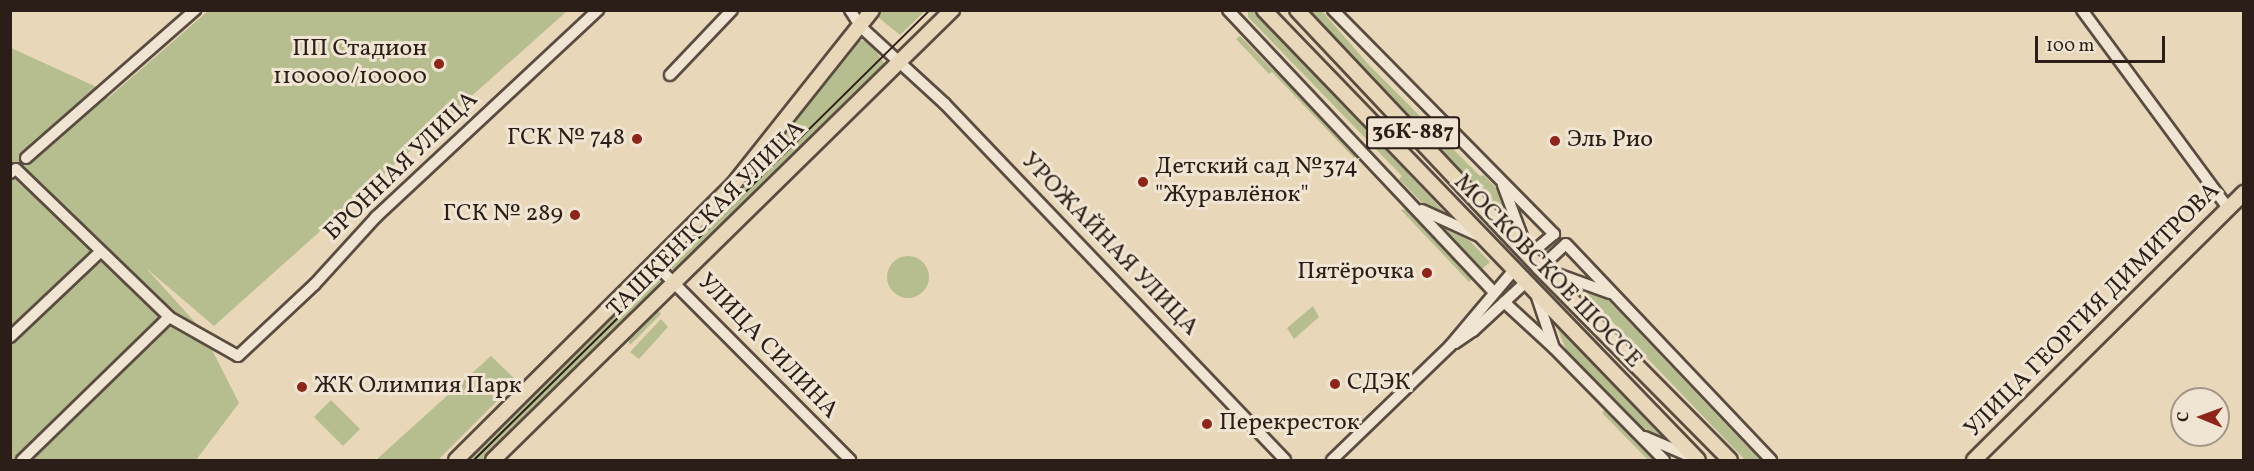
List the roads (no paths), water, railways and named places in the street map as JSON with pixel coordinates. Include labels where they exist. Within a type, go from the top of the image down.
[{"type":"main road","name":"ТАШКЕНТСКАЯ УЛИЦА","points":[[456,460],[733,185],[861,27],[872,10]]},
{"type":"main road","name":"ТАШКЕНТСКАЯ УЛИЦА","points":[[493,460],[952,10]]},
{"type":"main road","name":"МОСКОВСКОЕ ШОССЕ","points":[[1264,10],[1698,460]]},
{"type":"main road","name":"МОСКОВСКОЕ ШОССЕ","points":[[1297,10],[1540,268],[1730,460]]},
{"type":"main road","name":"УЛИЦА ГЕОРГИЯ ДИМИТРОВА","points":[[1974,460],[2244,193]]},
{"type":"main road","points":[[1515,270],[1529,255]]},
{"type":"main road","points":[[1530,287],[1540,268]]},
{"type":"street","points":[[26,158],[195,10]]},
{"type":"street","name":"БРОННАЯ УЛИЦА","points":[[169,318],[238,357],[315,284],[376,217],[598,10]]},
{"type":"street","points":[[670,75],[732,10]]},
{"type":"street","points":[[850,10],[861,27]]},
{"type":"street","points":[[1228,10],[1494,292]]},
{"type":"street","points":[[1333,10],[1503,185],[1554,234],[1529,255],[1503,185]]},
{"type":"street","points":[[2082,10],[2228,208]]},
{"type":"street","name":"УРОЖАЙНАЯ УЛИЦА","points":[[861,27],[899,61],[1285,460]]},
{"type":"street","points":[[13,171],[169,318],[22,460]]},
{"type":"street","points":[[1416,207],[1483,238]]},
{"type":"street","points":[[1610,293],[1540,268],[1566,244],[1610,293],[1771,460]]},
{"type":"street","points":[[10,337],[100,252]]},
{"type":"street","name":"УЛИЦА СИЛИНА","points":[[654,263],[849,460]]},
{"type":"street","points":[[1332,460],[1450,346],[1515,270]]},
{"type":"street","points":[[1450,346],[1473,332],[1504,302],[1530,287],[1554,348]]},
{"type":"street","points":[[1504,302],[1554,348],[1664,460]]},
{"type":"street","points":[[1639,435],[1698,460]]},
{"type":"tram line","points":[[474,460],[930,10]]},
{"type":"place","name":"ПП Стадион 110000/10000","points":[[439,64]]},
{"type":"place","name":"ГСК № 748","points":[[637,139]]},
{"type":"place","name":"Эль Рио","points":[[1555,141]]},
{"type":"place","name":"Детский сад №374 \"Журавлёнок\"","points":[[1143,182]]},
{"type":"place","name":"ГСК № 289","points":[[575,215]]},
{"type":"place","name":"Пятёрочка","points":[[1427,273]]},
{"type":"place","name":"СДЭК","points":[[1335,384]]},
{"type":"place","name":"ЖК Олимпия Парк","points":[[302,387]]},
{"type":"place","name":"Перекресток","points":[[1207,424]]}]
